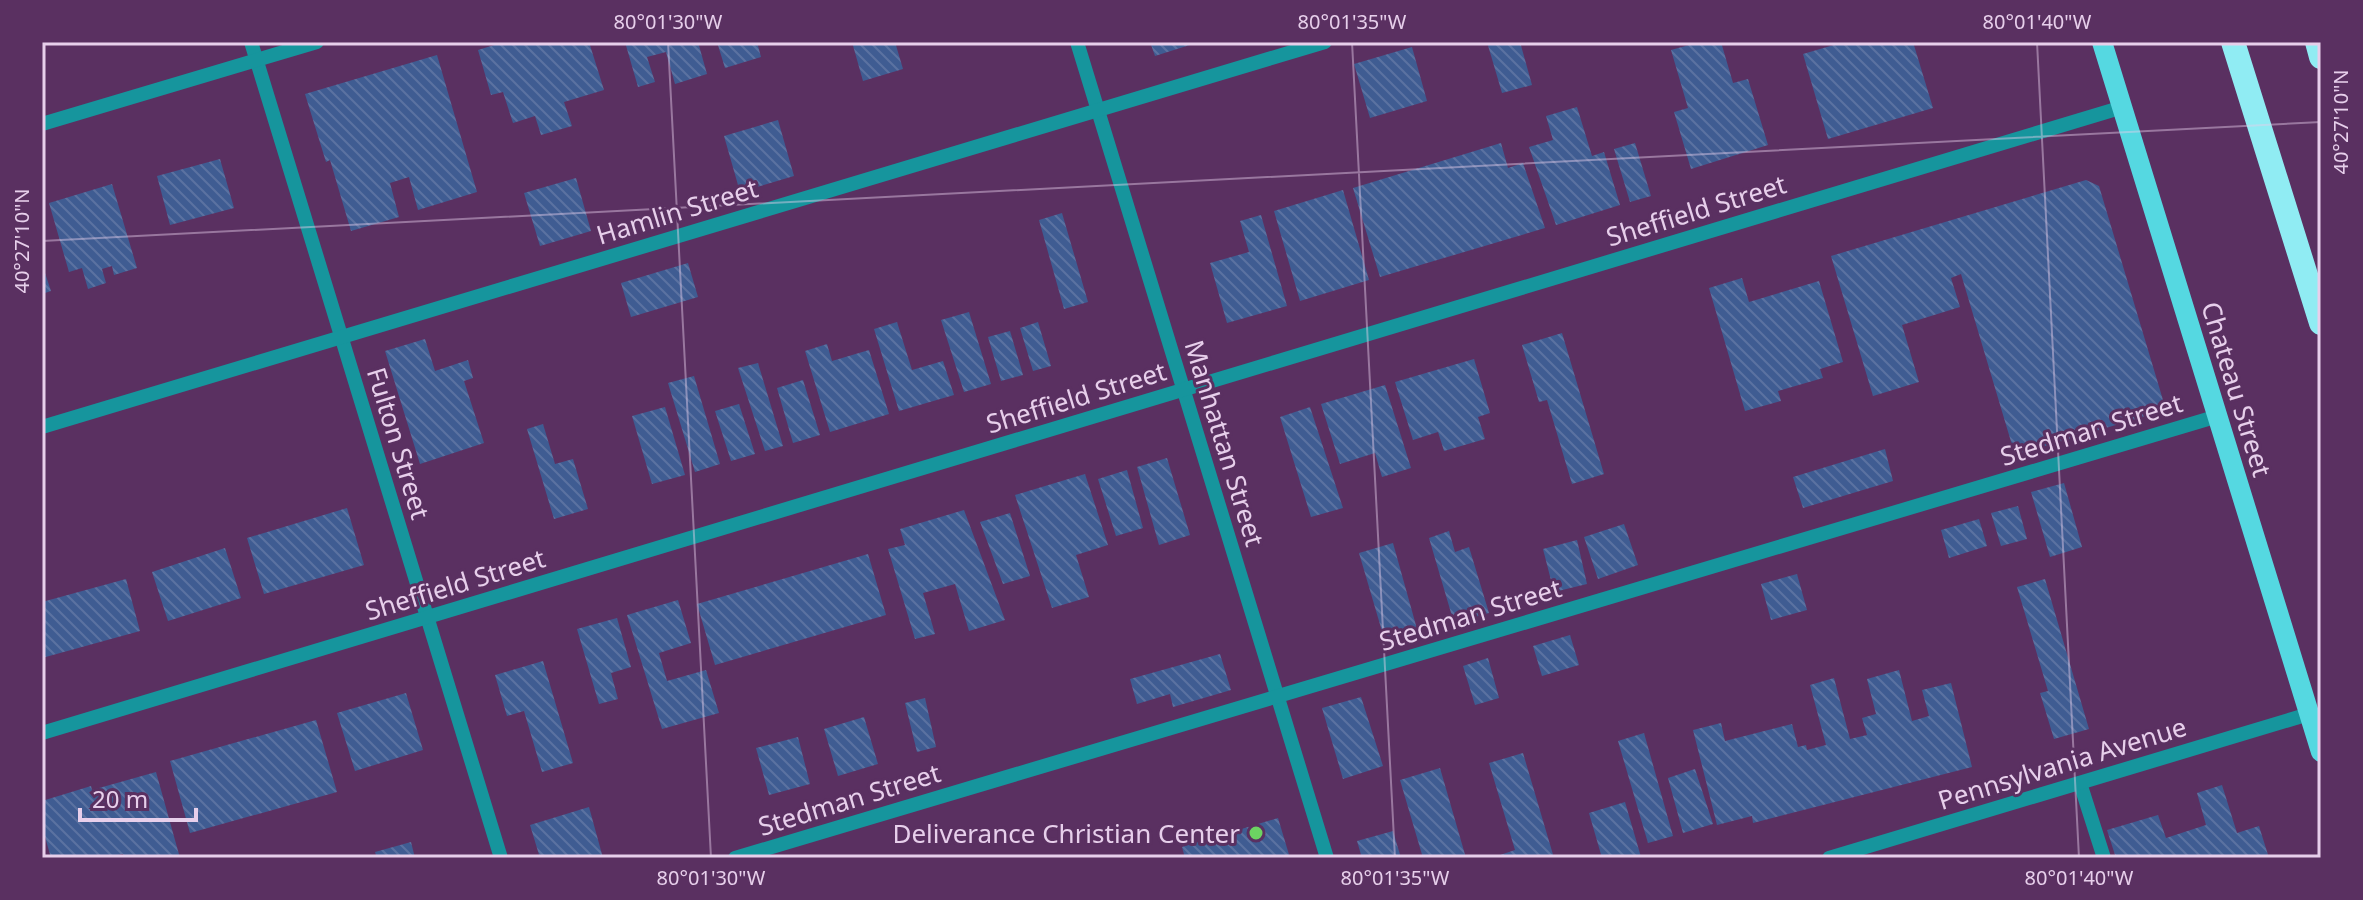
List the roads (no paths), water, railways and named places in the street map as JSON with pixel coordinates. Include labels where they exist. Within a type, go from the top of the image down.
[{"type":"highway","points":[[2233,42],[2321,323]]},
{"type":"highway","points":[[2317,42],[2321,57]]},
{"type":"main road","name":"Chateau Street","points":[[2102,42],[2321,752]]},
{"type":"street","name":"Fulton Street","points":[[251,42],[501,858]]},
{"type":"street","points":[[42,124],[317,42]]},
{"type":"street","name":"Manhattan Street","points":[[1077,42],[1327,858]]},
{"type":"street","name":"Hamlin Street","points":[[42,427],[1325,42]]},
{"type":"street","name":"Sheffield Street","points":[[42,733],[2123,107]]},
{"type":"street","name":"Stedman Street","points":[[735,858],[2218,416]]},
{"type":"street","name":"Pennsylvania Avenue","points":[[1829,858],[2309,714]]},
{"type":"street","points":[[2080,783],[2104,858]]},
{"type":"place","name":"Deliverance Christian Center","points":[[1256,833]]}]
